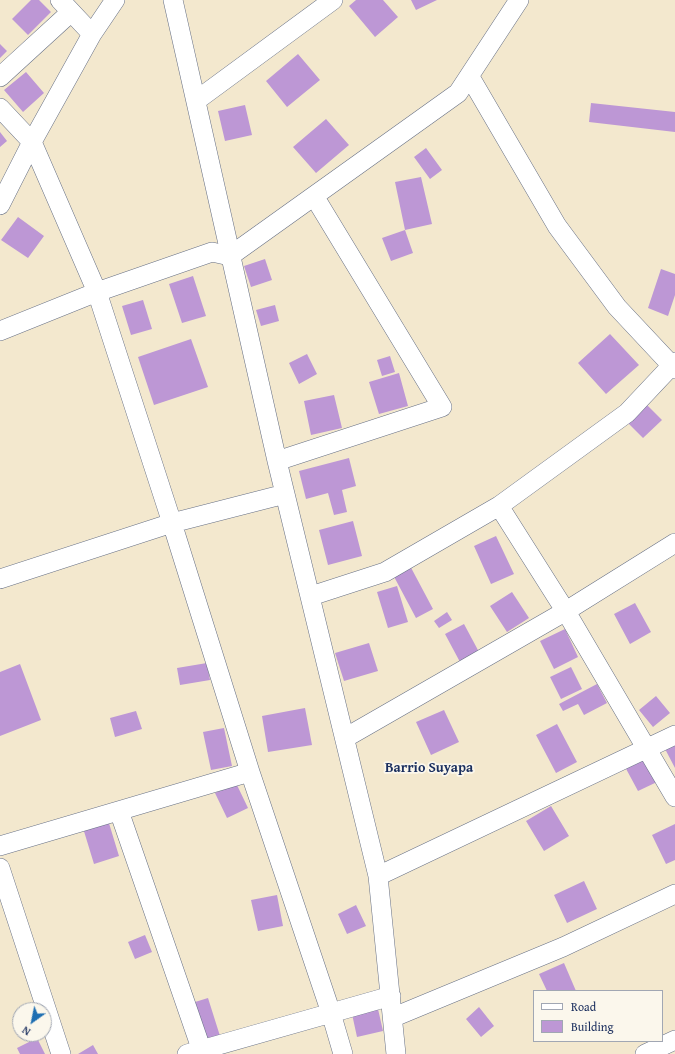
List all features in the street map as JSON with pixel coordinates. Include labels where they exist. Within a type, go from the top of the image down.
[{"type":"street","points":[[0,206],[32,142],[92,34],[116,0]]},
{"type":"street","points":[[173,0],[197,100],[230,256],[277,461],[378,876],[394,1017],[396,1054]]},
{"type":"street","points":[[197,100],[333,0]]},
{"type":"street","points":[[0,331],[97,292],[212,252],[230,256],[458,93],[519,0]]},
{"type":"street","points":[[0,77],[65,6],[92,34]]},
{"type":"street","points":[[310,596],[385,572],[499,506],[627,413],[674,365],[617,307],[557,226],[470,76]]},
{"type":"street","points":[[0,108],[32,142],[97,292],[172,522],[250,772],[331,1013],[343,1054]]},
{"type":"street","points":[[277,461],[442,407],[314,196]]},
{"type":"street","points":[[0,579],[172,522],[285,494]]},
{"type":"street","points":[[499,506],[566,611],[675,797]]},
{"type":"street","points":[[345,738],[566,611],[675,543]]},
{"type":"street","points":[[378,876],[675,735]]},
{"type":"street","points":[[0,846],[250,772]]},
{"type":"street","points":[[119,811],[197,1053],[391,996]]},
{"type":"street","points":[[0,868],[61,1054]]},
{"type":"street","points":[[394,1017],[563,948],[675,894]]},
{"type":"street","points":[[645,1054],[675,1040]]},
{"type":"building","points":[[31,0],[39,0],[51,12],[28,35],[12,19]]},
{"type":"building","points":[[356,0],[383,0],[398,17],[375,37],[349,6]]},
{"type":"building","points":[[411,0],[437,0],[416,10]]},
{"type":"building","points":[[0,44],[7,51],[0,58]]},
{"type":"building","points":[[298,54],[320,80],[287,107],[266,81]]},
{"type":"building","points":[[26,72],[44,93],[23,112],[4,90]]},
{"type":"building","points":[[591,103],[675,112],[675,132],[589,122]]},
{"type":"building","points":[[245,105],[252,135],[225,141],[218,111]]},
{"type":"building","points":[[326,119],[349,145],[316,173],[293,147]]},
{"type":"building","points":[[0,132],[7,141],[0,147]]},
{"type":"building","points":[[426,148],[442,170],[430,179],[414,157]]},
{"type":"building","points":[[421,177],[432,224],[405,230],[395,182]]},
{"type":"building","points":[[18,217],[44,236],[28,258],[1,240]]},
{"type":"building","points":[[405,230],[413,253],[391,261],[382,238]]},
{"type":"building","points":[[265,259],[272,280],[251,287],[244,266]]},
{"type":"building","points":[[661,269],[675,274],[675,295],[668,316],[648,308]]},
{"type":"building","points":[[193,276],[206,316],[182,323],[169,284]]},
{"type":"building","points":[[143,300],[152,329],[131,335],[122,306]]},
{"type":"building","points":[[275,305],[279,321],[261,326],[256,310]]},
{"type":"building","points":[[610,334],[639,365],[606,394],[578,363]]},
{"type":"building","points":[[191,339],[208,387],[154,405],[138,357]]},
{"type":"building","points":[[307,354],[317,374],[299,384],[289,363]]},
{"type":"building","points":[[390,356],[395,372],[382,376],[377,360]]},
{"type":"building","points":[[399,373],[408,406],[379,414],[369,382]]},
{"type":"building","points":[[334,395],[342,428],[311,435],[304,401]]},
{"type":"building","points":[[645,403],[662,420],[643,438],[626,421]]},
{"type":"building","points":[[349,458],[356,486],[342,490],[347,512],[334,515],[328,493],[306,499],[299,471]]},
{"type":"building","points":[[353,521],[362,556],[328,565],[319,530]]},
{"type":"building","points":[[496,536],[514,574],[491,584],[474,546]]},
{"type":"building","points":[[408,562],[433,609],[416,618],[391,571]]},
{"type":"building","points":[[397,586],[408,622],[388,628],[377,592]]},
{"type":"building","points":[[512,592],[529,618],[507,632],[490,606]]},
{"type":"building","points":[[635,603],[651,632],[630,644],[614,614]]},
{"type":"building","points":[[447,612],[452,620],[439,628],[434,621]]},
{"type":"building","points":[[464,624],[479,652],[460,662],[445,634]]},
{"type":"building","points":[[565,629],[578,657],[554,669],[540,641]]},
{"type":"building","points":[[369,643],[378,671],[344,681],[335,653]]},
{"type":"building","points":[[207,663],[210,680],[180,685],[177,668]]},
{"type":"building","points":[[20,664],[41,720],[0,736],[0,672]]},
{"type":"building","points":[[571,667],[582,689],[561,699],[550,677]]},
{"type":"building","points":[[597,684],[607,703],[584,715],[578,704],[563,711],[559,704]]},
{"type":"building","points":[[656,696],[670,713],[653,727],[639,710]]},
{"type":"building","points":[[305,708],[312,745],[268,752],[262,716]]},
{"type":"building","points":[[444,710],[459,742],[431,755],[416,722]]},
{"type":"building","points":[[136,711],[142,729],[115,737],[110,718]]},
{"type":"building","points":[[557,724],[577,762],[556,773],[536,735]]},
{"type":"building","points":[[224,728],[232,766],[211,770],[203,732]]},
{"type":"building","points":[[675,741],[675,768],[664,747]]},
{"type":"building","points":[[643,754],[657,782],[638,791],[624,765]]},
{"type":"building","points":[[236,783],[248,808],[227,818],[215,793]]},
{"type":"building","points":[[551,806],[569,836],[544,851],[526,821]]},
{"type":"building","points":[[108,820],[119,856],[94,864],[83,828]]},
{"type":"building","points":[[675,824],[675,860],[666,864],[652,835]]},
{"type":"building","points":[[584,881],[597,909],[567,923],[554,895]]},
{"type":"building","points":[[277,895],[283,926],[258,931],[251,900]]},
{"type":"building","points":[[356,905],[366,926],[347,934],[338,914]]},
{"type":"building","points":[[145,935],[152,952],[135,959],[128,942]]},
{"type":"building","points":[[564,963],[576,990],[547,990],[539,974]]},
{"type":"building","points":[[208,998],[220,1036],[207,1040],[195,1002]]},
{"type":"building","points":[[479,1007],[494,1026],[481,1037],[466,1019]]},
{"type":"building","points":[[378,1009],[383,1031],[357,1037],[352,1014]]},
{"type":"building","points":[[29,1042],[39,1042],[45,1054],[20,1054],[17,1048]]},
{"type":"building","points":[[93,1045],[98,1054],[78,1054]]},
{"type":"district","name":"Barrio Suyapa","points":[[429,768]]}]
